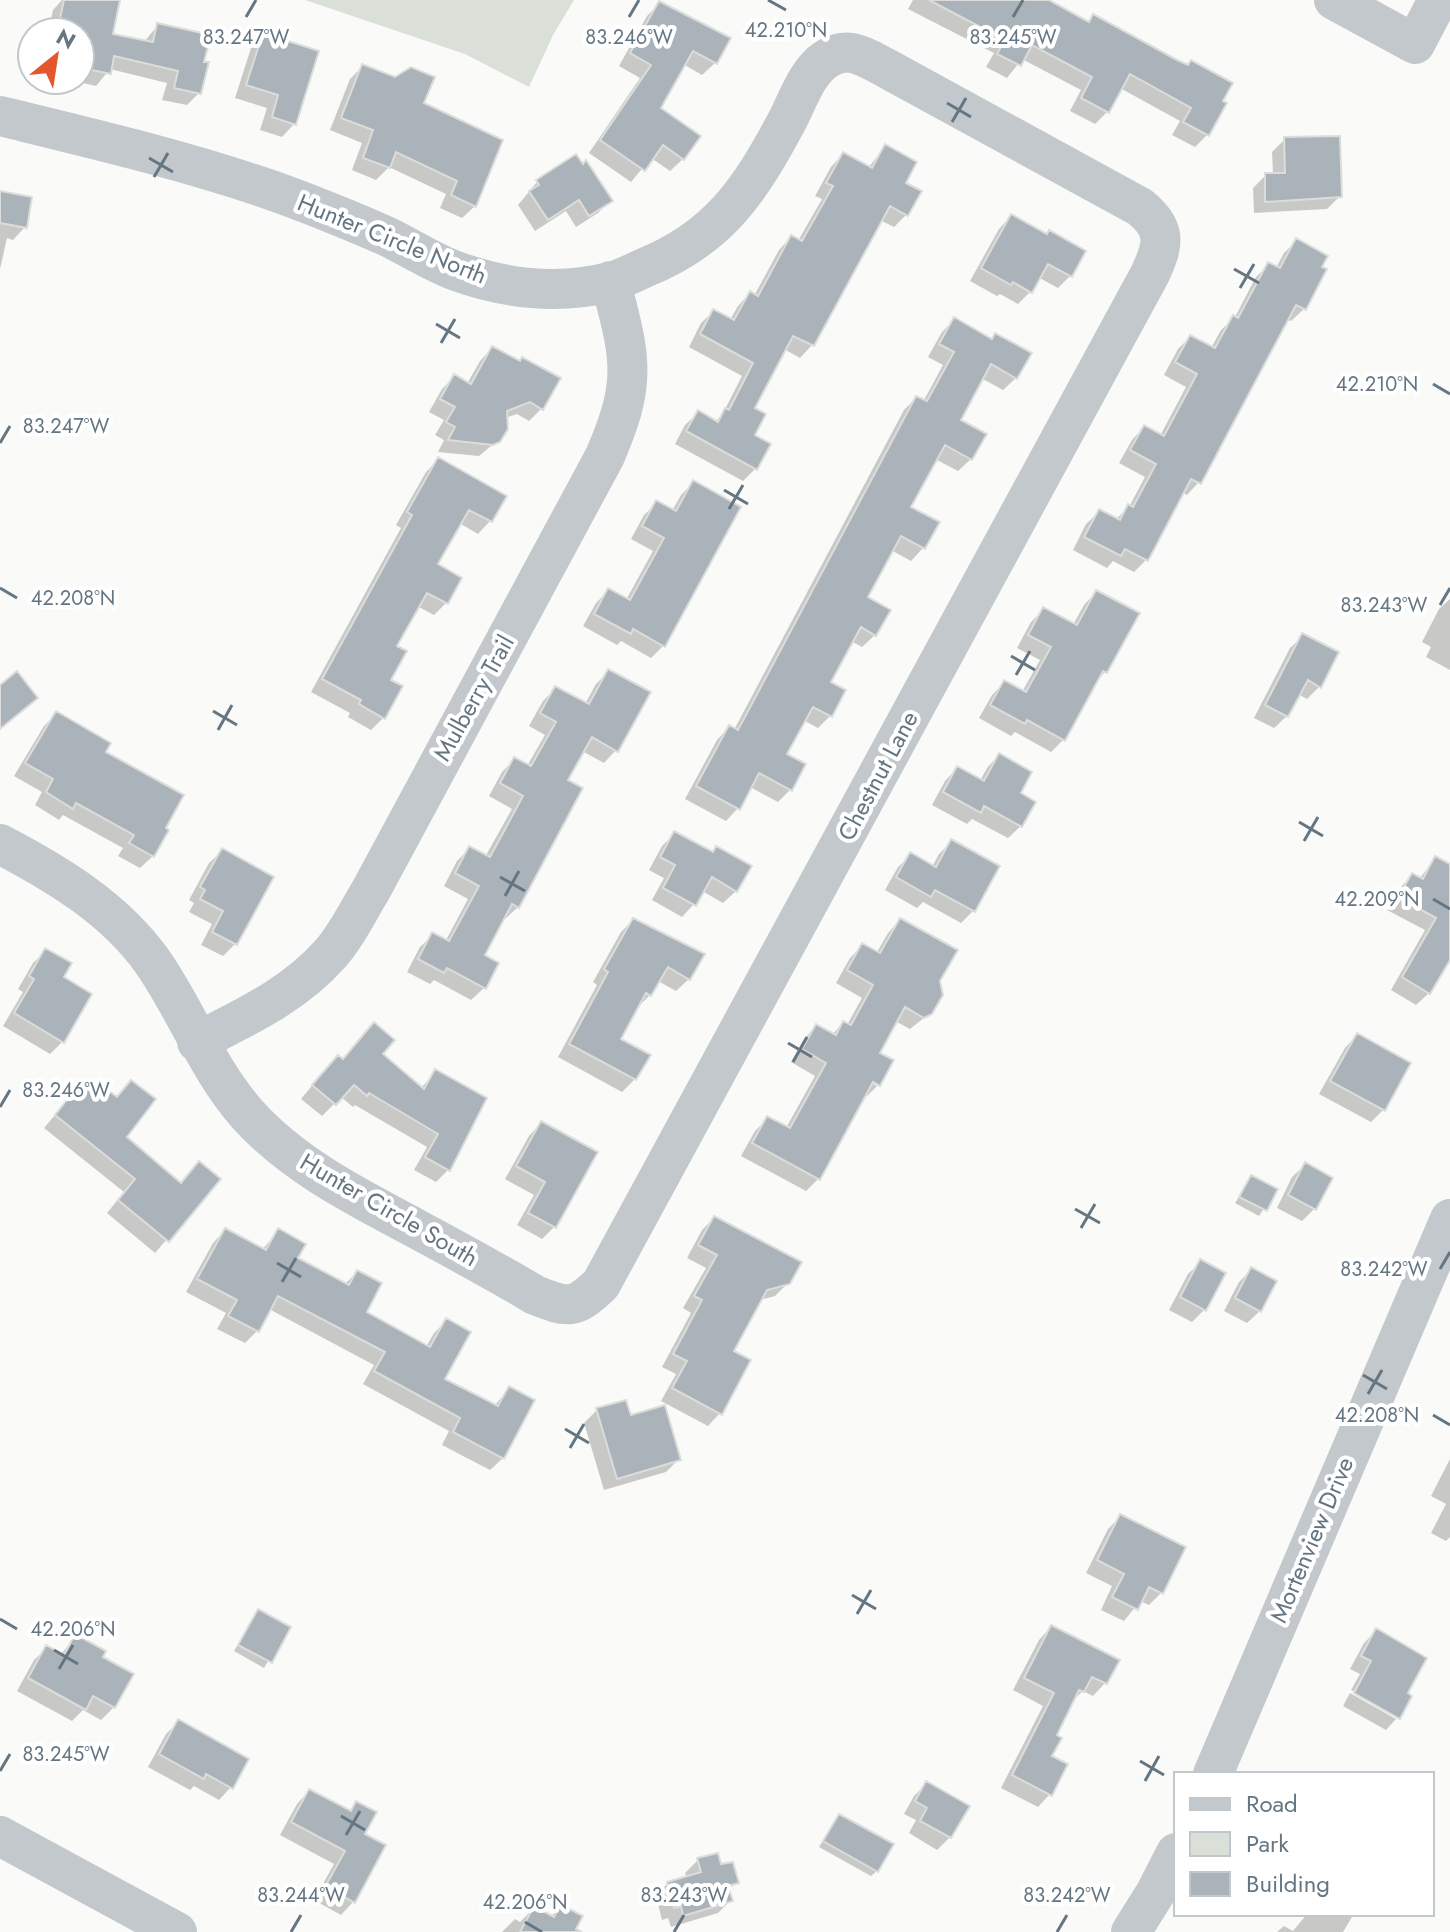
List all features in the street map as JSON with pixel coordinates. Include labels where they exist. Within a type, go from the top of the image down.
[{"type":"street","points":[[1334,0],[1415,44],[1438,0]]},
{"type":"street","name":"Hunter Circle North","points":[[0,116],[211,170],[352,223],[455,270],[516,288],[560,290],[611,281],[671,257],[700,239],[738,201],[765,161],[811,75],[822,61],[842,52],[861,55],[1140,207],[1154,218],[1162,235]]},
{"type":"street","name":"Chestnut Lane","points":[[575,1305],[601,1284],[631,1230],[1150,274],[1161,252],[1162,235]]},
{"type":"street","name":"Mulberry Trail","points":[[197,1042],[268,1007],[308,977],[333,951],[371,890],[614,435],[624,406],[628,360],[611,281]]},
{"type":"street","name":"Hunter Circle South","points":[[0,844],[72,885],[128,933],[152,961],[197,1042],[249,1116],[309,1167],[535,1295],[561,1305],[575,1305]]},
{"type":"street","name":"Mortenview Drive","points":[[1214,1772],[1450,1219]]},
{"type":"street","points":[[0,1836],[177,1932]]},
{"type":"street","points":[[1131,1932],[1174,1857]]},
{"type":"green space","points":[[305,0],[574,0],[553,35],[529,87],[465,54]]},
{"type":"building","points":[[64,0],[120,0],[113,34],[153,42],[157,23],[211,35],[204,62],[209,62],[201,94],[174,88],[178,71],[114,56],[111,74],[96,71],[96,16],[60,16]]},
{"type":"building","points":[[929,0],[1049,0],[1089,22],[1093,14],[1177,60],[1188,65],[1191,60],[1233,83],[1223,101],[1227,103],[1209,136],[1183,122],[1191,108],[1130,74],[1109,113],[1081,98],[1092,77],[1032,45],[1021,66],[997,54],[1005,40]]},
{"type":"building","points":[[659,1],[731,38],[717,64],[693,51],[661,108],[701,136],[684,160],[663,145],[645,171],[600,140],[651,65],[630,53]]},
{"type":"building","points":[[263,33],[319,51],[296,125],[272,117],[278,95],[246,85]]},
{"type":"building","points":[[362,64],[395,77],[411,67],[435,77],[424,103],[503,140],[476,207],[451,195],[457,181],[396,152],[390,168],[363,158],[373,130],[341,118]]},
{"type":"building","points":[[1340,136],[1342,197],[1265,202],[1265,173],[1285,173],[1284,137]]},
{"type":"building","points":[[885,144],[917,162],[906,183],[922,191],[908,216],[890,206],[814,346],[793,336],[755,408],[766,414],[755,435],[771,444],[757,470],[686,431],[698,410],[718,422],[725,408],[729,410],[753,363],[700,334],[713,309],[734,320],[750,291],[758,296],[791,235],[802,241],[833,186],[826,183],[843,152],[872,168]]},
{"type":"building","points":[[576,154],[583,164],[586,160],[613,201],[589,216],[579,200],[548,220],[529,191],[539,185],[536,180]]},
{"type":"building","points":[[0,191],[32,197],[27,228],[0,223]]},
{"type":"building","points":[[1011,214],[1047,234],[1049,230],[1086,251],[1072,277],[1048,264],[1032,293],[981,268]]},
{"type":"building","points":[[1296,238],[1328,256],[1322,267],[1327,269],[1306,310],[1296,305],[1201,484],[1191,479],[1148,561],[1125,549],[1121,556],[1084,537],[1099,509],[1120,520],[1128,504],[1133,507],[1156,464],[1130,450],[1144,425],[1164,436],[1197,374],[1175,362],[1190,335],[1215,348],[1233,315],[1238,318],[1268,262],[1280,268]]},
{"type":"building","points":[[954,317],[992,339],[995,333],[1032,353],[1017,379],[991,364],[961,420],[987,434],[972,460],[945,445],[911,507],[940,522],[925,549],[901,536],[868,597],[891,610],[876,636],[861,627],[831,682],[846,690],[832,717],[813,707],[787,754],[806,764],[792,791],[759,773],[740,810],[696,786],[729,725],[738,730],[916,396],[927,401],[954,352],[939,344]]},
{"type":"building","points":[[492,346],[520,361],[522,357],[561,378],[543,410],[530,402],[507,411],[508,429],[500,442],[493,445],[448,440],[455,427],[446,422],[455,407],[440,399],[454,374],[471,384]]},
{"type":"building","points":[[438,457],[507,496],[492,522],[469,510],[438,564],[462,578],[448,604],[427,593],[397,646],[407,651],[391,680],[403,686],[385,719],[359,704],[361,700],[322,679],[412,515],[407,512]]},
{"type":"building","points":[[693,480],[741,507],[665,647],[633,629],[631,634],[594,614],[608,588],[630,600],[664,538],[642,526],[656,500],[676,511]]},
{"type":"building","points":[[1096,590],[1140,613],[1107,673],[1103,671],[1065,741],[1027,720],[1025,724],[990,705],[1004,680],[1026,692],[1051,647],[1028,635],[1043,607],[1077,625]]},
{"type":"building","points":[[1302,633],[1339,652],[1321,688],[1308,680],[1288,717],[1265,705]]},
{"type":"building","points":[[608,669],[651,692],[618,752],[592,737],[568,780],[583,788],[519,908],[512,904],[485,955],[499,963],[486,989],[447,968],[444,973],[418,959],[432,932],[449,941],[479,886],[455,873],[469,846],[490,857],[523,796],[500,783],[514,757],[531,766],[556,722],[540,713],[555,686],[589,704]]},
{"type":"building","points":[[17,671],[38,698],[0,729],[0,685]]},
{"type":"building","points":[[56,711],[111,743],[106,752],[184,795],[154,857],[129,843],[134,835],[76,803],[73,809],[46,792],[53,779],[25,763]]},
{"type":"building","points":[[999,753],[1032,772],[1021,793],[1036,802],[1022,827],[984,806],[981,813],[943,792],[957,766],[984,781]]},
{"type":"building","points":[[674,831],[713,852],[716,846],[752,866],[737,892],[712,877],[696,906],[663,888],[675,865],[660,857]]},
{"type":"building","points":[[951,839],[1000,866],[975,912],[935,890],[931,897],[896,877],[910,852],[936,867]]},
{"type":"building","points":[[222,848],[274,877],[237,945],[212,932],[223,911],[200,899],[205,890],[200,887]]},
{"type":"building","points":[[1435,856],[1450,864],[1450,960],[1430,994],[1402,977],[1436,918],[1398,897],[1412,873],[1423,879]]},
{"type":"building","points":[[633,918],[705,954],[690,980],[668,967],[651,996],[646,993],[621,1039],[651,1055],[636,1080],[569,1044],[608,972],[604,969]]},
{"type":"building","points":[[900,918],[958,950],[940,981],[943,995],[932,1014],[924,1018],[905,1007],[880,1053],[894,1060],[880,1086],[873,1082],[820,1180],[752,1143],[767,1116],[790,1128],[826,1063],[802,1049],[816,1024],[836,1035],[843,1021],[851,1025],[873,985],[847,970],[862,943],[880,953]]},
{"type":"building","points":[[45,948],[72,963],[64,977],[92,994],[64,1043],[14,1013],[34,979],[29,976]]},
{"type":"building","points":[[374,1022],[395,1040],[383,1054],[424,1089],[435,1069],[487,1098],[450,1171],[425,1157],[438,1134],[369,1093],[367,1096],[354,1085],[336,1105],[312,1085],[338,1055],[343,1059]]},
{"type":"building","points":[[1357,1033],[1411,1063],[1385,1111],[1330,1081]]},
{"type":"building","points":[[131,1080],[156,1099],[127,1137],[181,1183],[199,1161],[221,1179],[169,1242],[118,1200],[135,1179],[55,1115],[82,1081],[92,1088],[97,1082],[117,1097]]},
{"type":"building","points":[[541,1121],[598,1152],[556,1228],[528,1213],[545,1182],[516,1166]]},
{"type":"building","points":[[1305,1162],[1333,1178],[1316,1210],[1288,1195]]},
{"type":"building","points":[[1251,1175],[1278,1189],[1267,1211],[1239,1197]]},
{"type":"building","points":[[714,1216],[802,1262],[790,1284],[767,1290],[734,1351],[751,1360],[722,1415],[672,1388],[687,1361],[673,1354],[702,1300],[694,1296],[717,1255],[698,1245]]},
{"type":"building","points":[[225,1228],[266,1250],[278,1228],[306,1244],[298,1258],[349,1285],[357,1270],[382,1283],[367,1312],[430,1347],[446,1318],[471,1332],[445,1379],[498,1406],[509,1386],[535,1400],[504,1459],[453,1432],[460,1418],[374,1371],[385,1352],[278,1296],[259,1332],[228,1316],[237,1300],[197,1279]]},
{"type":"building","points":[[1200,1259],[1226,1273],[1206,1311],[1180,1297]]},
{"type":"building","points":[[1251,1267],[1277,1281],[1261,1312],[1235,1298]]},
{"type":"building","points":[[626,1400],[631,1415],[665,1405],[681,1460],[617,1479],[596,1408]]},
{"type":"building","points":[[1120,1514],[1186,1547],[1163,1594],[1149,1587],[1138,1610],[1112,1597],[1124,1574],[1097,1560]]},
{"type":"building","points":[[258,1609],[291,1627],[272,1663],[238,1645]]},
{"type":"building","points":[[1051,1625],[1120,1660],[1107,1684],[1092,1677],[1084,1692],[1079,1690],[1057,1735],[1062,1738],[1052,1756],[1068,1764],[1052,1796],[1012,1775],[1054,1693],[1024,1678]]},
{"type":"building","points":[[1376,1628],[1427,1658],[1408,1693],[1412,1696],[1400,1719],[1354,1693],[1371,1661],[1361,1656]]},
{"type":"building","points":[[75,1634],[106,1651],[103,1657],[134,1674],[115,1708],[93,1696],[86,1710],[28,1678],[46,1645],[64,1655]]},
{"type":"building","points":[[178,1719],[249,1759],[233,1789],[206,1774],[204,1779],[159,1754]]},
{"type":"building","points":[[926,1781],[970,1806],[951,1838],[920,1821],[927,1808],[915,1801]]},
{"type":"building","points":[[309,1789],[351,1811],[356,1801],[377,1812],[365,1834],[386,1845],[355,1903],[325,1887],[345,1851],[291,1822]]},
{"type":"building","points":[[839,1814],[894,1844],[878,1872],[823,1841]]},
{"type":"building","points":[[718,1853],[721,1864],[733,1862],[739,1883],[728,1886],[733,1901],[683,1916],[681,1906],[674,1908],[667,1882],[701,1872],[697,1858]]},
{"type":"building","points":[[560,1904],[583,1916],[576,1929],[582,1932],[520,1932],[534,1906],[554,1917]]}]
